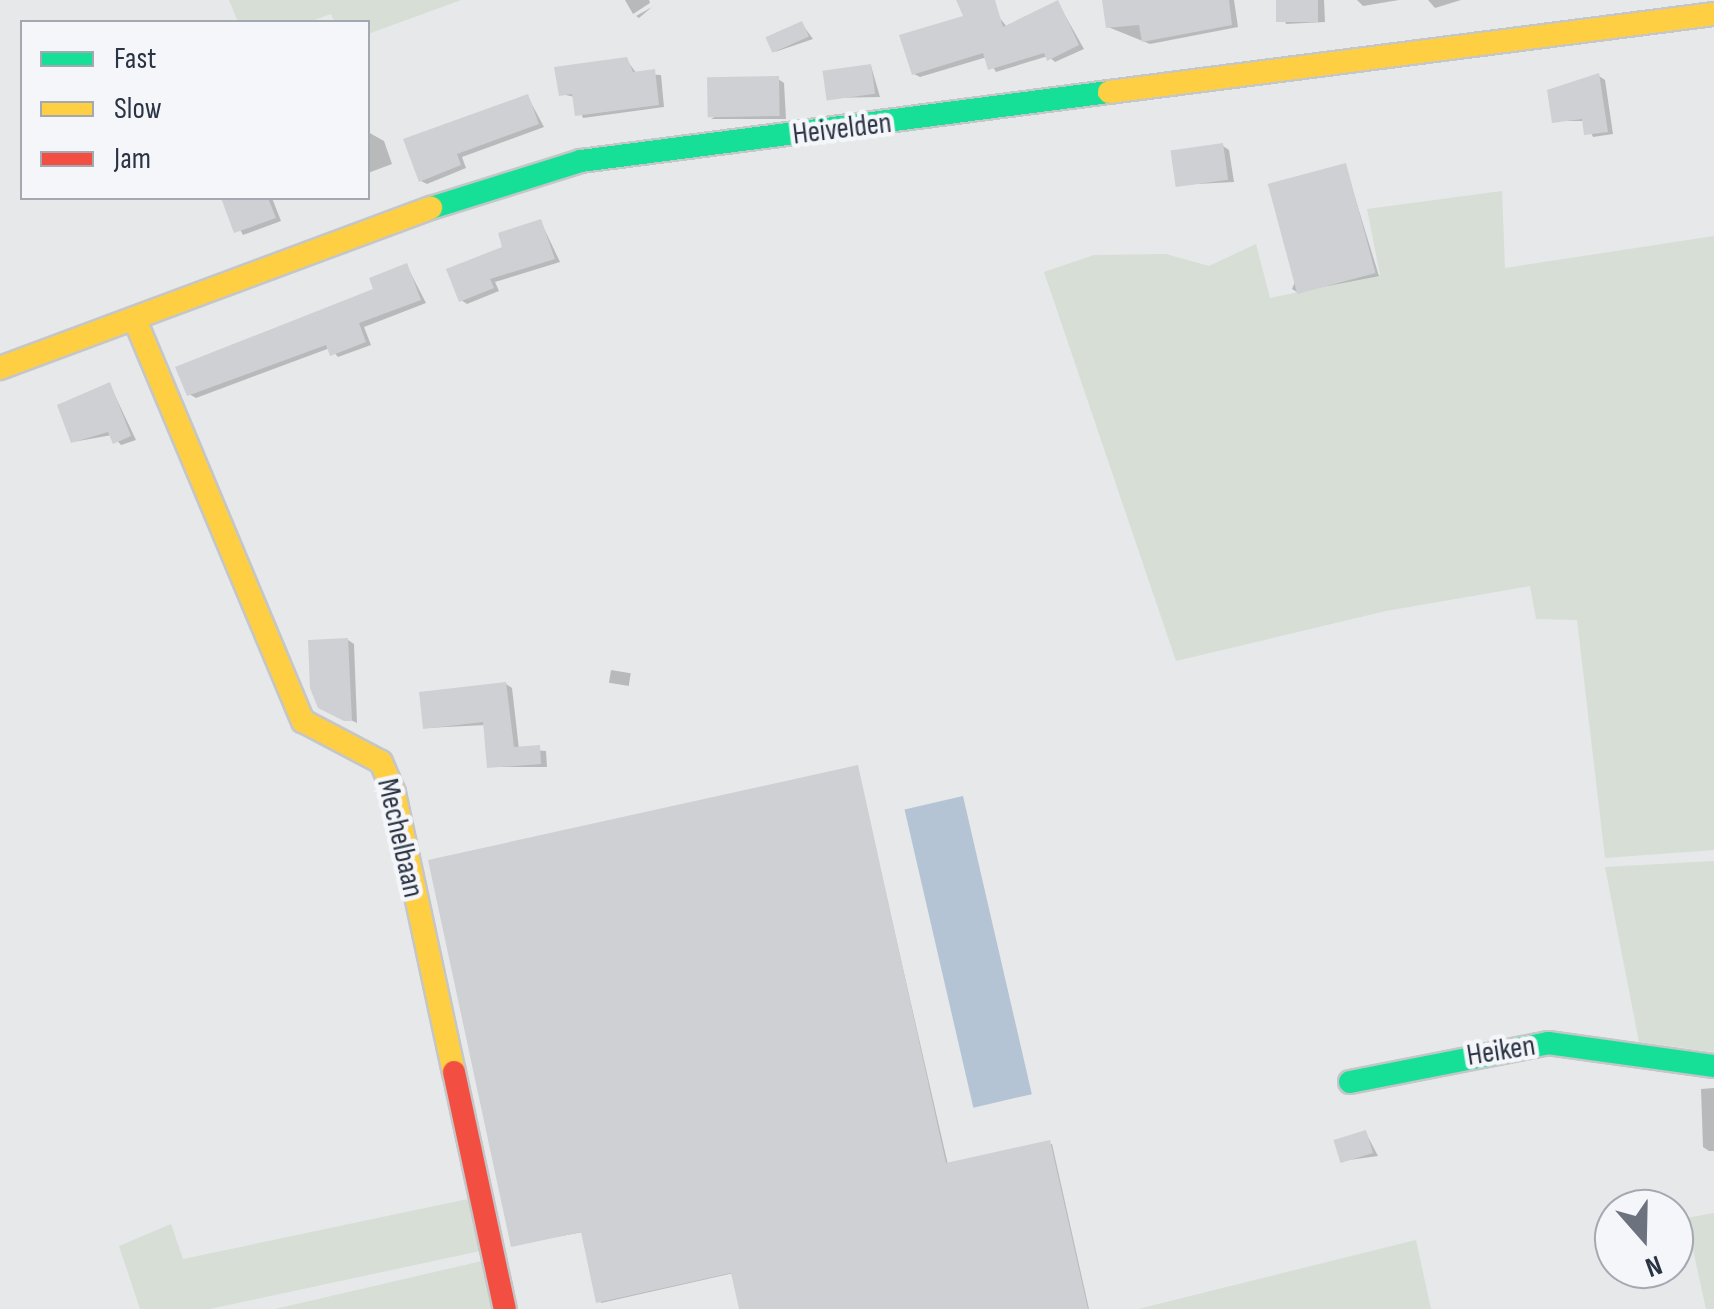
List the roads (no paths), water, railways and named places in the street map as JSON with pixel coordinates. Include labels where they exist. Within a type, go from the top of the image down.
[{"type":"street","name":"Heivelden","points":[[0,368],[459,198],[581,160],[1714,14]]},
{"type":"street","name":"Mechelbaan","points":[[135,320],[303,721],[381,762],[394,793],[505,1309]]},
{"type":"street","name":"Heiken","points":[[1350,1082],[1417,1064],[1548,1043],[1714,1066]]},
{"type":"water","points":[[963,796],[1032,1094],[973,1108],[905,809]]}]
